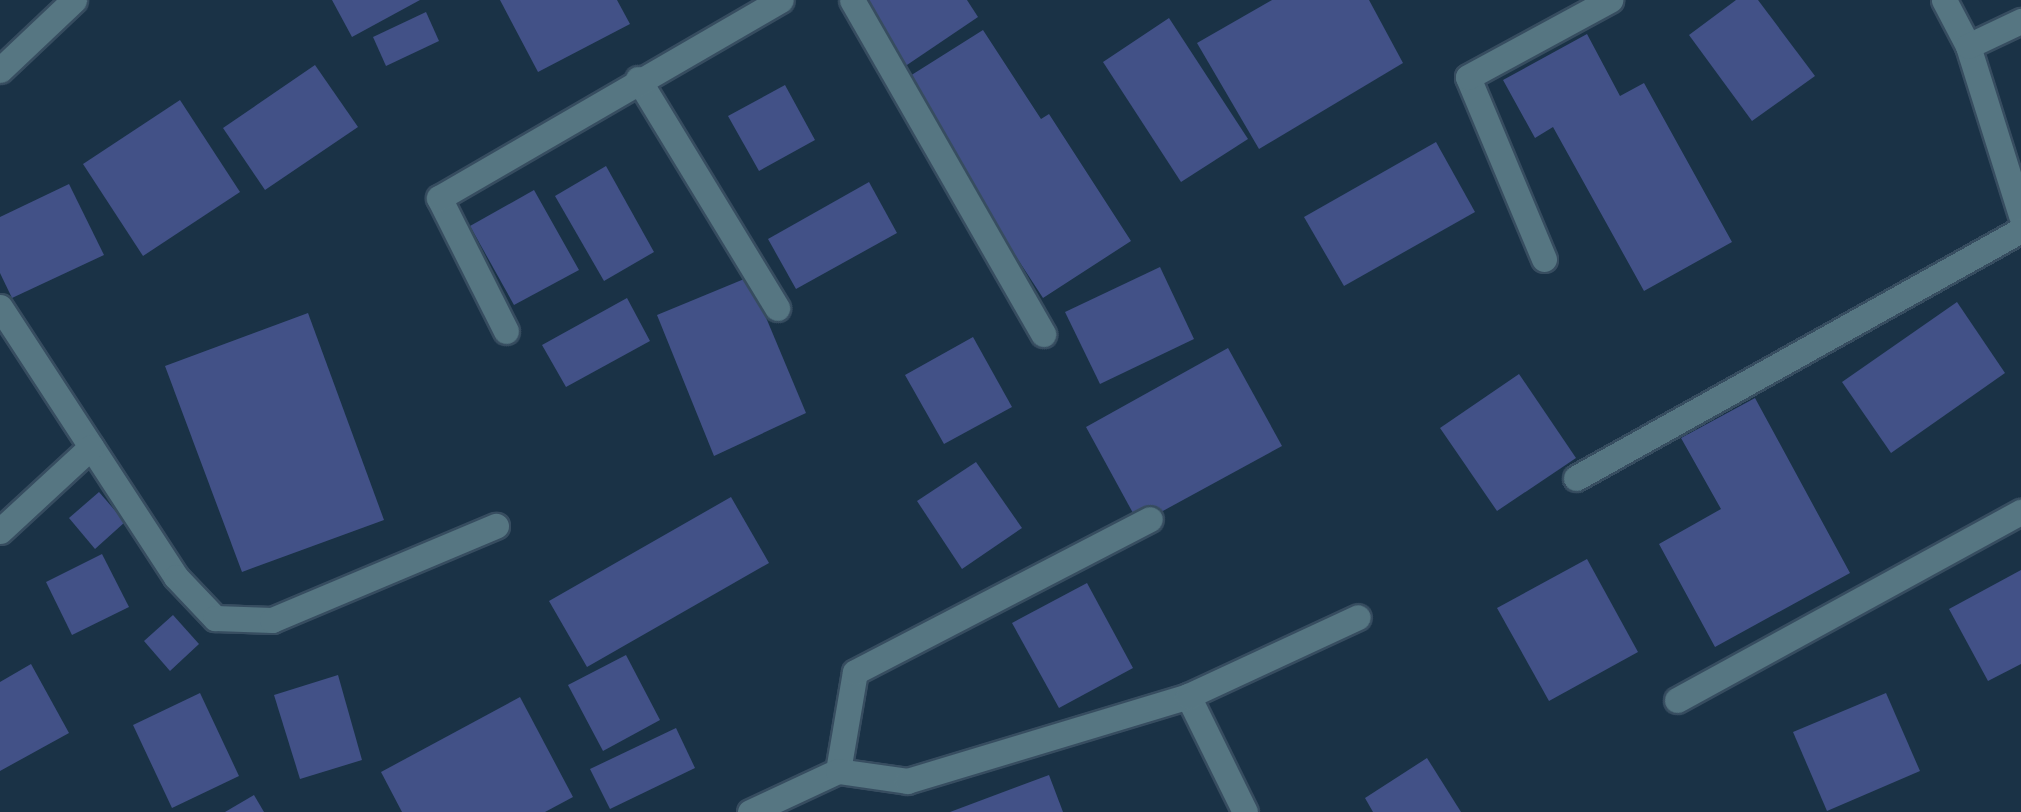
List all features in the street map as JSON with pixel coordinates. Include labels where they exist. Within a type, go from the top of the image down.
[{"type":"street","points":[[0,70],[74,0]]},
{"type":"street","points":[[506,331],[438,198],[638,78],[781,0]]},
{"type":"street","points":[[852,0],[1043,334]]},
{"type":"street","points":[[1544,259],[1468,77],[1610,0]]},
{"type":"street","points":[[1944,0],[1968,46],[2021,215]]},
{"type":"street","points":[[1968,46],[2021,21]]},
{"type":"street","points":[[638,78],[776,308]]},
{"type":"street","points":[[1576,478],[2021,230]]},
{"type":"street","points":[[0,307],[176,577],[215,618],[272,620],[496,526]]},
{"type":"street","points":[[0,531],[91,448]]},
{"type":"street","points":[[1677,700],[2021,512]]},
{"type":"street","points":[[838,771],[855,672],[1150,519]]},
{"type":"street","points":[[750,812],[838,771],[907,781],[1188,696],[1358,616]]},
{"type":"street","points":[[1188,696],[1246,812]]},
{"type":"building","points":[[332,0],[420,0],[352,37]]},
{"type":"building","points":[[500,0],[617,0],[630,24],[538,72]]},
{"type":"building","points":[[860,0],[967,0],[978,17],[904,67]]},
{"type":"building","points":[[1272,0],[1369,0],[1403,63],[1259,149],[1197,43]]},
{"type":"building","points":[[1736,0],[1758,0],[1815,76],[1752,121],[1689,35]]},
{"type":"building","points":[[426,12],[439,41],[386,66],[373,37]]},
{"type":"building","points":[[1169,18],[1248,139],[1181,182],[1103,62]]},
{"type":"building","points":[[983,30],[1041,119],[1049,114],[1131,241],[1043,298],[902,81]]},
{"type":"building","points":[[1587,34],[1620,96],[1644,83],[1732,242],[1644,291],[1553,127],[1535,138],[1503,80]]},
{"type":"building","points":[[315,65],[358,127],[265,190],[223,128]]},
{"type":"building","points":[[785,85],[815,140],[759,171],[728,116]]},
{"type":"building","points":[[180,100],[240,192],[143,256],[83,164]]},
{"type":"building","points":[[1436,142],[1475,212],[1344,286],[1304,217]]},
{"type":"building","points":[[606,166],[654,252],[604,281],[555,196]]},
{"type":"building","points":[[869,182],[897,233],[796,289],[768,239]]},
{"type":"building","points":[[69,184],[104,255],[12,298],[0,273],[0,217]]},
{"type":"building","points":[[534,190],[579,270],[514,305],[470,226]]},
{"type":"building","points":[[1160,267],[1194,339],[1100,384],[1065,312]]},
{"type":"building","points":[[749,277],[806,413],[714,456],[657,315]]},
{"type":"building","points":[[627,298],[650,341],[566,387],[542,345]]},
{"type":"building","points":[[1957,302],[2005,373],[1891,453],[1842,382]]},
{"type":"building","points":[[308,313],[384,520],[242,572],[165,366]]},
{"type":"building","points":[[973,337],[1012,407],[944,444],[905,375]]},
{"type":"building","points":[[1228,348],[1282,446],[1139,524],[1086,427]]},
{"type":"building","points":[[1519,374],[1576,458],[1497,511],[1440,428]]},
{"type":"building","points":[[1755,398],[1850,573],[1715,647],[1659,544],[1721,509],[1681,438]]},
{"type":"building","points":[[976,462],[1022,528],[962,569],[917,501]]},
{"type":"building","points":[[99,492],[125,522],[95,549],[69,518]]},
{"type":"building","points":[[731,497],[769,563],[587,667],[549,601]]},
{"type":"building","points":[[102,554],[129,607],[72,635],[46,582]]},
{"type":"building","points":[[1587,559],[1638,652],[1549,701],[1497,608]]},
{"type":"building","points":[[2021,570],[2021,664],[1988,681],[1949,609]]},
{"type":"building","points":[[1087,583],[1133,668],[1059,708],[1012,623]]},
{"type":"building","points":[[173,615],[199,644],[170,671],[144,641]]},
{"type":"building","points":[[626,655],[660,720],[603,751],[568,685]]},
{"type":"building","points":[[31,664],[69,733],[0,771],[0,682]]},
{"type":"building","points":[[338,675],[362,760],[300,779],[274,695]]},
{"type":"building","points":[[200,693],[239,776],[172,808],[133,725]]},
{"type":"building","points":[[1886,693],[1920,771],[1827,811],[1793,732]]},
{"type":"building","points":[[520,697],[573,797],[545,812],[402,812],[381,772]]},
{"type":"building","points":[[676,728],[695,768],[610,809],[590,769]]},
{"type":"building","points":[[1427,758],[1461,812],[1373,812],[1365,798]]},
{"type":"building","points":[[1049,775],[1063,812],[950,812]]},
{"type":"building","points":[[254,795],[264,812],[225,812]]}]
